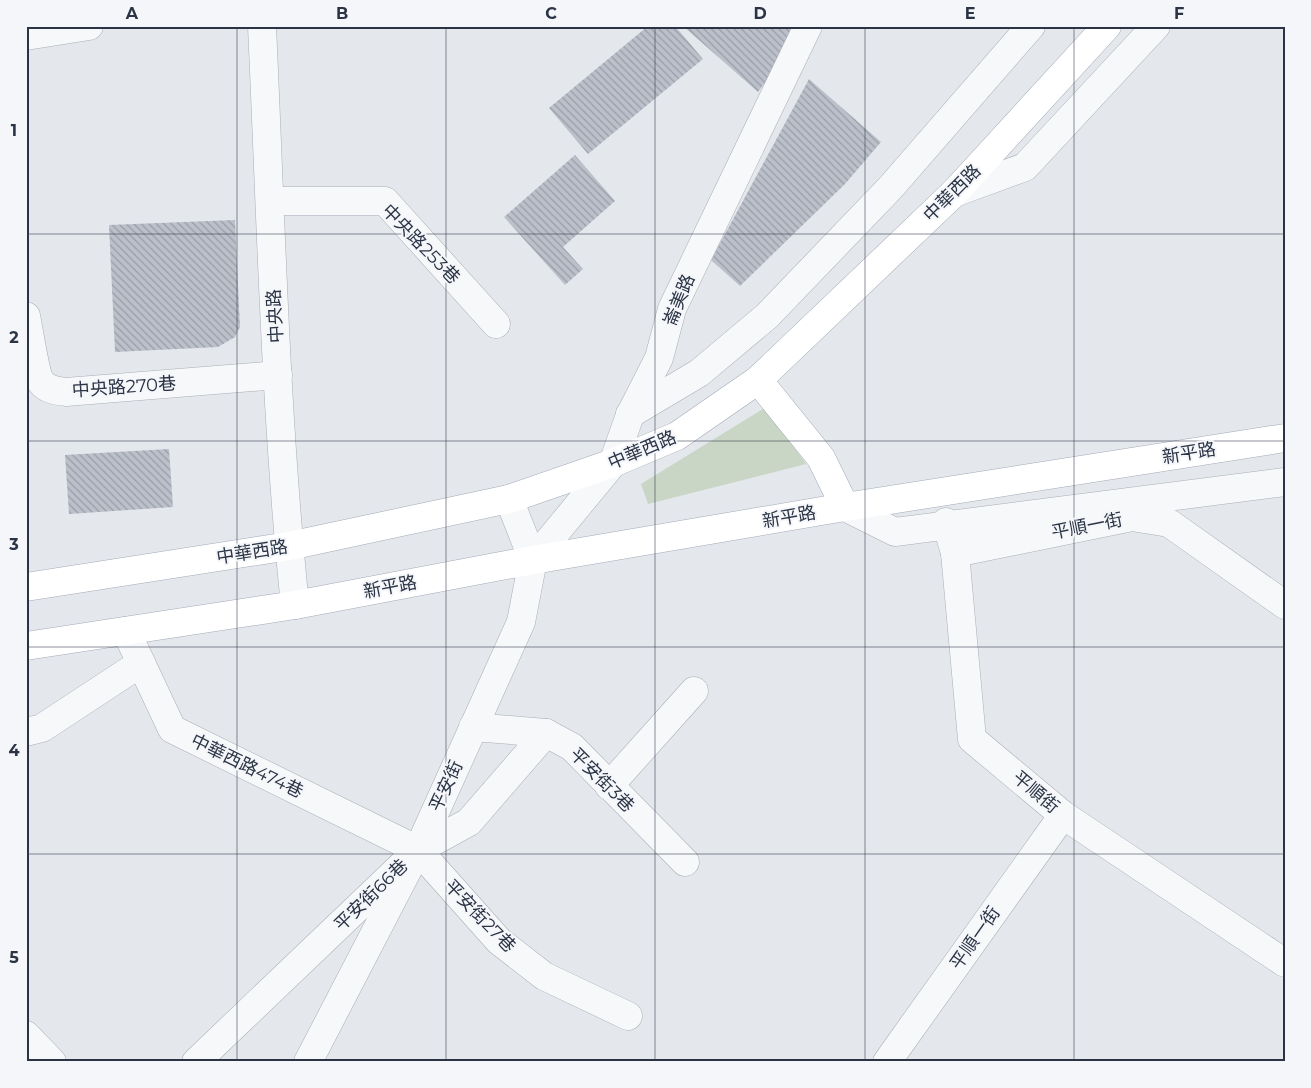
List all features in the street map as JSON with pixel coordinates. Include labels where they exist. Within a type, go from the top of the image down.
[{"type":"main road","name":"中華西路","points":[[26,587],[289,546],[509,499],[613,463],[677,436],[758,380],[954,193],[1107,26]]},
{"type":"main road","points":[[758,380],[820,458],[845,508]]},
{"type":"main road","name":"新平路","points":[[295,605],[533,560],[1285,438]]},
{"type":"main road","points":[[26,646],[295,605]]},
{"type":"street","points":[[26,36],[88,26]]},
{"type":"street","name":"中央路","points":[[262,26],[278,375],[289,546],[295,605]]},
{"type":"street","name":"崙美路","points":[[533,560],[613,463],[630,415],[659,358],[672,310],[808,26]]},
{"type":"street","points":[[630,415],[699,373],[767,316],[891,187],[1031,26]]},
{"type":"street","points":[[954,193],[1025,167],[1156,26]]},
{"type":"street","name":"中央路253巷","points":[[270,201],[385,201],[496,324]]},
{"type":"street","name":"中央路270巷","points":[[26,316],[41,382],[52,390],[66,392],[278,375]]},
{"type":"street","points":[[845,508],[894,532],[1285,482]]},
{"type":"street","points":[[509,499],[533,560]]},
{"type":"street","name":"平順一街","points":[[955,553],[1132,517],[1169,522],[1285,605]]},
{"type":"street","name":"平順街","points":[[947,524],[955,553],[972,739],[1063,815],[1285,963]]},
{"type":"street","name":"平安街","points":[[308,1062],[418,850],[521,622],[533,560]]},
{"type":"street","name":"中華西路474巷","points":[[126,631],[172,729],[418,850]]},
{"type":"street","points":[[26,732],[42,728],[141,663]]},
{"type":"street","points":[[609,786],[694,691]]},
{"type":"street","name":"平安街3巷","points":[[473,727],[546,733],[572,747],[685,862]]},
{"type":"street","name":"平安街66巷","points":[[196,1062],[418,850],[469,822],[546,733]]},
{"type":"street","name":"平順一街","points":[[887,1062],[1063,815]]},
{"type":"street","name":"平安街27巷","points":[[418,850],[499,941],[544,976],[628,1016]]},
{"type":"street","points":[[26,1034],[52,1062]]},
{"type":"green space","points":[[766,407],[806,464],[648,504],[641,484]]},
{"type":"building","points":[[648,26],[675,26],[703,59],[588,154],[549,108]]},
{"type":"building","points":[[683,26],[796,26],[771,74],[758,92]]},
{"type":"building","points":[[809,79],[881,142],[845,184],[740,286],[711,260]]},
{"type":"building","points":[[575,155],[615,201],[563,247],[583,269],[565,285],[504,217]]},
{"type":"building","points":[[235,220],[240,327],[235,337],[218,347],[115,352],[109,225]]},
{"type":"building","points":[[169,449],[173,507],[69,514],[65,455]]}]
